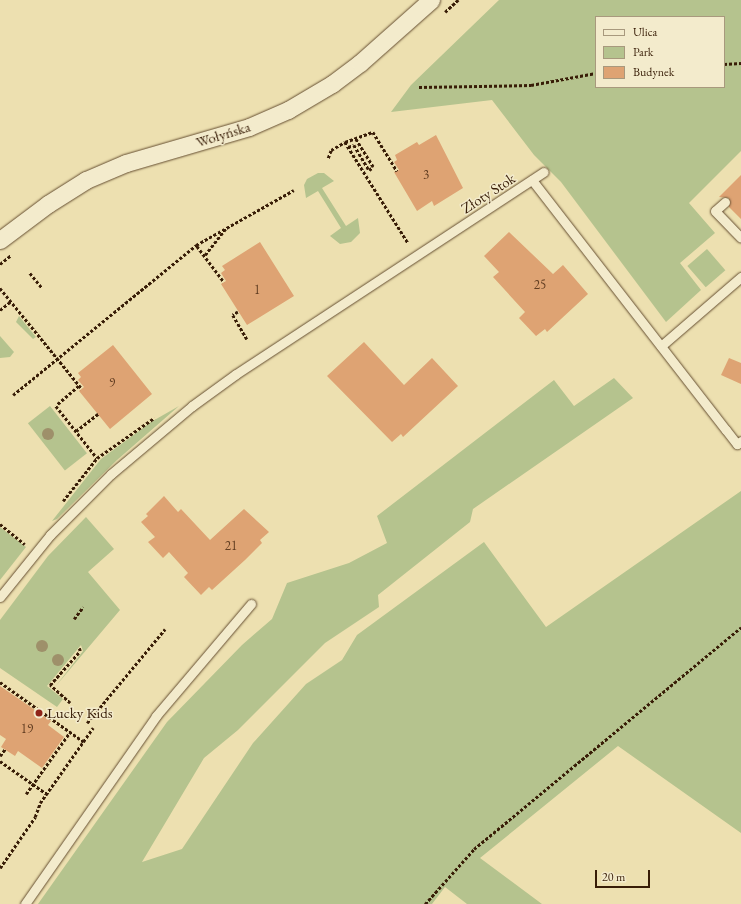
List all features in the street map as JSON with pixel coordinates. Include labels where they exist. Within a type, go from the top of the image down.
[{"type":"street","name":"Wołyńska","points":[[0,240],[48,204],[86,180],[126,163],[242,129],[288,110],[332,84],[360,63],[431,0]]},
{"type":"lane","points":[[532,180],[544,172]]},
{"type":"lane","name":"Złoty Stok","points":[[0,597],[50,535],[111,474],[192,406],[236,374],[532,180],[737,444],[741,441]]},
{"type":"lane","points":[[724,202],[715,211],[741,238]]},
{"type":"lane","points":[[661,346],[741,277]]},
{"type":"lane","points":[[25,904],[156,716],[251,604]]},
{"type":"path","points":[[725,64],[741,63]]},
{"type":"path","points":[[419,87],[531,84],[595,73]]},
{"type":"path","points":[[328,158],[331,150],[345,142],[373,132],[397,171]]},
{"type":"path","points":[[348,147],[354,145],[369,170],[373,167],[355,138]]},
{"type":"path","points":[[345,142],[408,243]]},
{"type":"path","points":[[13,395],[196,246],[226,227],[294,190]]},
{"type":"path","points":[[205,255],[226,227]]},
{"type":"path","points":[[196,246],[205,255],[224,282]]},
{"type":"path","points":[[30,273],[42,288]]},
{"type":"path","points":[[0,288],[80,387],[56,406],[97,458]]},
{"type":"path","points":[[0,310],[11,301]]},
{"type":"path","points":[[238,312],[233,315],[247,340]]},
{"type":"path","points":[[76,431],[98,414]]},
{"type":"path","points":[[58,508],[91,464]]},
{"type":"path","points":[[0,524],[29,547]]},
{"type":"path","points":[[74,619],[83,607]]},
{"type":"path","points":[[425,904],[474,849],[741,627]]},
{"type":"path","points":[[87,723],[165,629]]},
{"type":"path","points":[[70,702],[50,685],[80,651],[79,648]]},
{"type":"path","points":[[0,683],[84,742]]},
{"type":"path","points":[[0,868],[35,818],[47,794],[93,728]]},
{"type":"path","points":[[26,794],[70,732]]},
{"type":"path","points":[[0,756],[4,749]]},
{"type":"path","points":[[0,761],[47,794]]},
{"type":"green space","points":[[499,0],[741,0],[741,151],[689,203],[715,233],[680,263],[701,290],[666,322],[561,182],[534,155],[492,100],[391,112],[411,85]]},
{"type":"green space","points":[[318,173],[324,173],[334,181],[322,188],[346,226],[358,218],[360,233],[351,242],[340,244],[330,236],[341,228],[318,191],[306,198],[304,185],[307,179]]},
{"type":"green space","points":[[707,249],[725,270],[706,287],[687,266]]},
{"type":"green space","points":[[19,316],[36,337],[33,339],[16,322]]},
{"type":"green space","points":[[0,336],[14,352],[10,357],[0,358]]},
{"type":"green space","points":[[614,378],[633,398],[473,509],[470,522],[378,595],[379,607],[325,643],[238,730],[204,758],[142,862],[182,849],[253,743],[306,684],[342,660],[357,635],[484,542],[546,627],[741,491],[741,833],[618,746],[480,858],[542,904],[467,904],[445,887],[432,904],[38,904],[167,722],[242,645],[272,619],[287,583],[349,563],[387,543],[377,516],[554,380],[574,406]]},
{"type":"green space","points":[[50,406],[87,453],[65,471],[28,423]]},
{"type":"green space","points":[[179,406],[117,460],[57,519],[52,521],[101,459],[151,422]]},
{"type":"green space","points":[[86,517],[114,549],[88,572],[120,610],[55,687],[83,651],[81,645],[47,686],[63,699],[57,707],[0,668],[0,620],[48,556]]},
{"type":"green space","points":[[0,527],[26,547],[0,580]]},
{"type":"building","points":[[436,135],[463,188],[434,206],[432,201],[417,211],[394,172],[399,170],[394,162],[397,160],[395,155],[417,142],[419,145]]},
{"type":"building","points":[[741,175],[741,219],[729,207],[729,198],[719,197]]},
{"type":"building","points":[[509,232],[553,274],[563,265],[588,294],[547,332],[545,329],[536,336],[519,318],[525,312],[493,277],[499,272],[484,256]]},
{"type":"building","points":[[260,242],[294,296],[247,325],[221,284],[226,281],[221,273],[225,270],[222,266]]},
{"type":"building","points":[[364,342],[404,385],[432,358],[458,386],[403,437],[401,434],[392,442],[327,376]]},
{"type":"building","points":[[113,345],[152,394],[110,429],[79,391],[84,387],[78,380],[81,377],[78,373]]},
{"type":"building","points":[[729,358],[741,363],[741,384],[721,375]]},
{"type":"building","points":[[164,496],[178,512],[181,509],[210,540],[244,509],[269,532],[260,540],[262,543],[245,560],[212,590],[209,587],[201,595],[184,577],[188,573],[169,552],[163,558],[148,542],[155,537],[141,522],[148,516],[146,514]]},
{"type":"building","points":[[0,686],[51,721],[48,725],[64,737],[42,768],[18,751],[15,756],[1,747],[6,739],[0,735]]},
{"type":"place","name":"Lucky Kids","points":[[39,713]]}]
